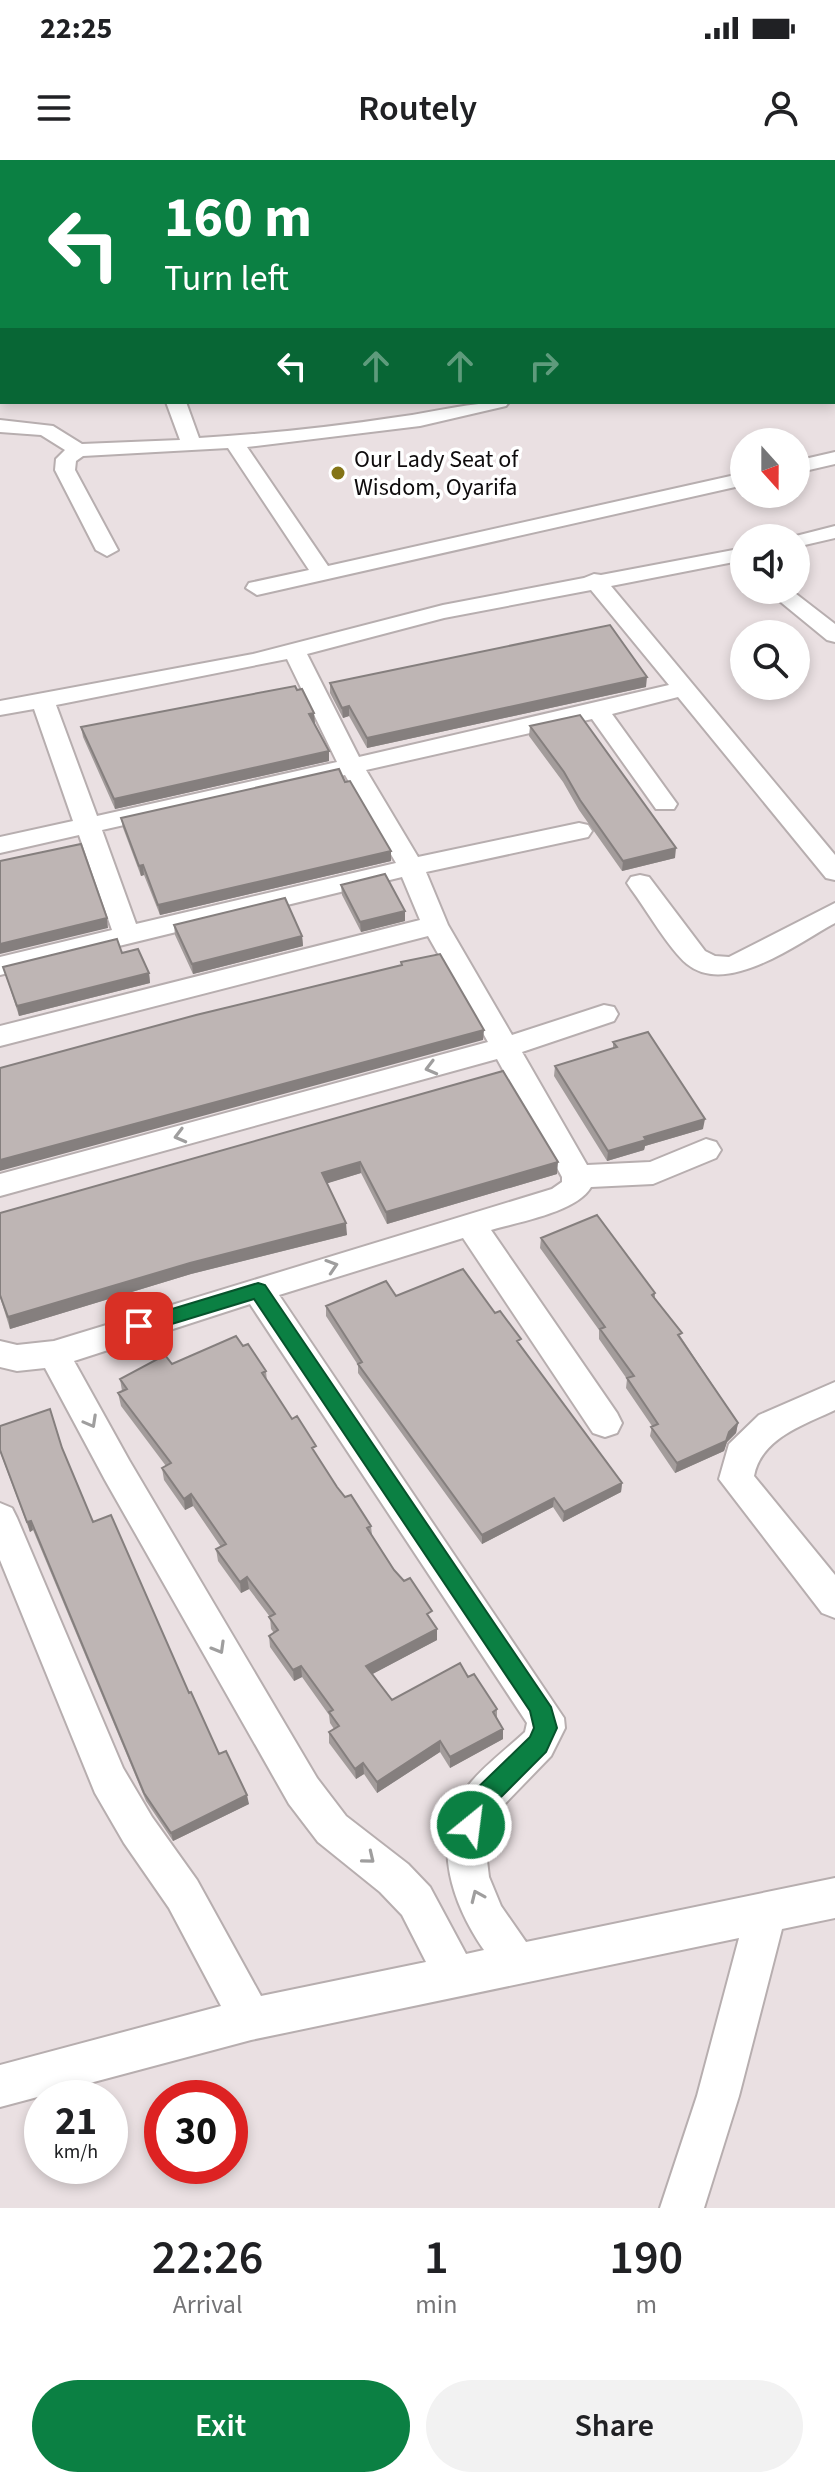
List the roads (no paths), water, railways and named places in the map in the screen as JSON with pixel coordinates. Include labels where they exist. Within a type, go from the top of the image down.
[{"type":"street","points":[[177,404],[192,445]]},
{"type":"street","points":[[107,550],[65,470],[66,459],[78,450],[234,442],[420,420],[490,404]]},
{"type":"street","points":[[0,426],[46,430],[78,450]]},
{"type":"street","points":[[234,442],[323,575]]},
{"type":"street","points":[[810,464],[835,458]]},
{"type":"street","points":[[257,588],[730,482]]},
{"type":"street","points":[[810,538],[835,532]]},
{"type":"street","points":[[0,708],[295,652],[443,612],[594,580],[730,560]]},
{"type":"street","points":[[594,580],[835,872]]},
{"type":"street","points":[[795,604],[835,635]]},
{"type":"street","points":[[0,1354],[17,1358],[54,1354],[562,1197],[576,1187],[577,1177],[435,925],[411,867],[351,765],[295,652]]},
{"type":"street","points":[[0,845],[598,711],[685,688]]},
{"type":"street","points":[[43,700],[127,936]]},
{"type":"street","points":[[598,711],[665,804]]},
{"type":"street","points":[[0,966],[411,867],[579,831]]},
{"type":"street","points":[[640,883],[696,957],[710,965],[733,966],[835,912]]},
{"type":"street","points":[[0,1036],[435,925]]},
{"type":"street","points":[[0,1185],[506,1047],[604,1014]]},
{"type":"street","points":[[577,1177],[653,1173],[706,1150]]},
{"type":"street","points":[[471,1225],[605,1423]]},
{"type":"street","points":[[258,1290],[545,1718],[546,1728],[538,1744],[477,1805],[465,1844],[469,1878],[487,1920],[516,1963]]},
{"type":"street","points":[[54,1354],[124,1483],[303,1791],[332,1829],[394,1878],[416,1901],[455,1975]]},
{"type":"street","points":[[835,1395],[771,1425],[741,1454],[736,1479],[835,1602]]},
{"type":"street","points":[[0,1518],[109,1780],[138,1830],[183,1894],[251,2019]]},
{"type":"street","points":[[0,2086],[251,2019],[835,1898]]},
{"type":"street","points":[[682,2208],[718,2096],[766,1912]]},
{"type":"place","name":"Our Lady Seat of Wisdom, Oyarifa","points":[[338,473]]}]
